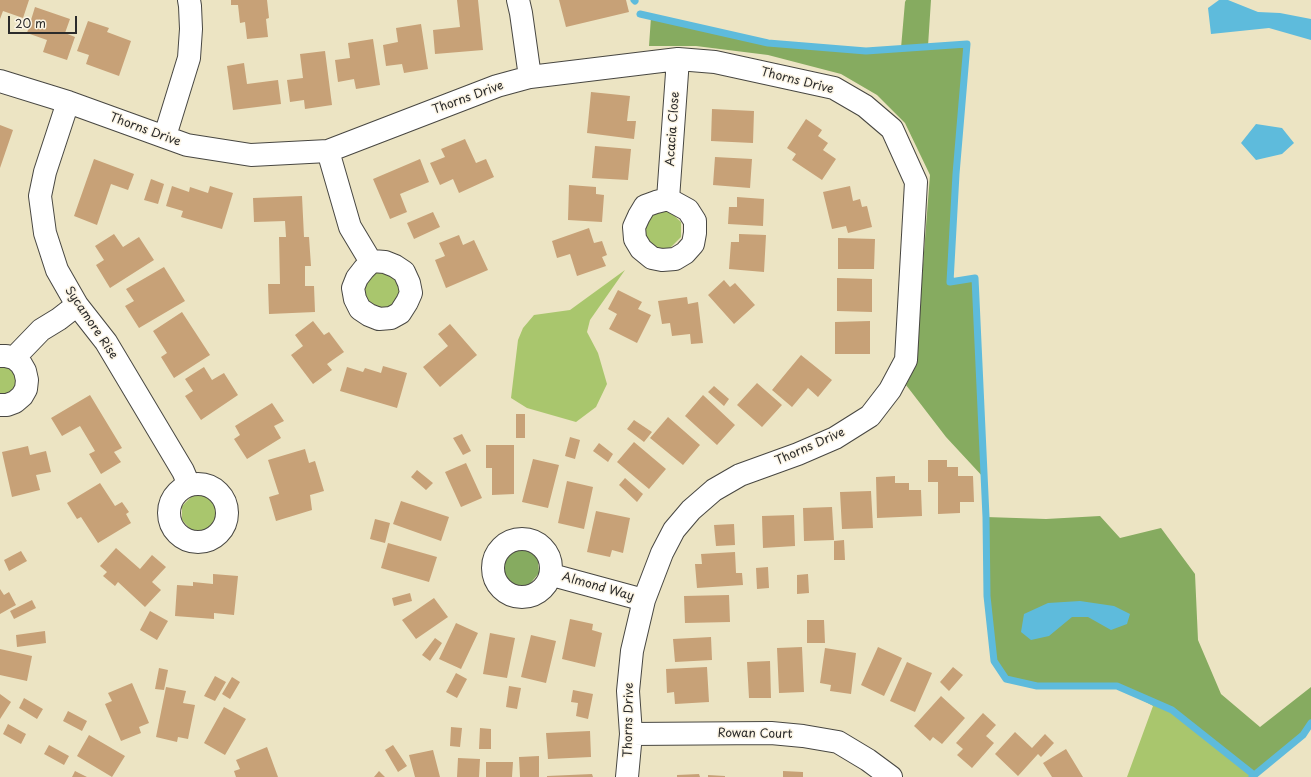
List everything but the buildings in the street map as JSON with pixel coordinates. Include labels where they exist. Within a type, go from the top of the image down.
[{"type":"street","points":[[165,136],[189,58],[191,29],[189,0]]},
{"type":"street","points":[[518,0],[530,77]]},
{"type":"street","name":"Thorns Drive","points":[[0,81],[68,102],[187,145],[251,155],[328,151],[497,86],[530,77],[678,59],[715,62],[834,88],[865,106],[892,129],[916,182],[906,360],[890,390],[870,416],[835,438],[798,454],[740,475],[714,490],[691,510],[674,530],[662,553],[644,600],[632,651],[628,691],[631,734],[627,777]]},
{"type":"street","name":"Acacia Close","points":[[668,199],[678,59]]},
{"type":"street","name":"Sycamore Rise","points":[[68,102],[45,172],[40,196],[45,233],[57,270],[77,305],[106,342],[189,485]]},
{"type":"street","points":[[328,151],[350,227],[372,261]]},
{"type":"street","points":[[0,406],[15,402],[22,396],[26,389],[27,380],[25,371],[21,364],[7,357],[41,330],[59,319],[77,305]]},
{"type":"street","name":"Almond Way","points":[[552,575],[644,600]]},
{"type":"street","name":"Rowan Court","points":[[631,734],[771,732],[803,736],[838,742],[868,760],[891,777]]},
{"type":"green space","points":[[906,0],[931,0],[928,46],[967,44],[956,174],[950,282],[975,278],[984,478],[946,437],[906,385],[915,367],[930,175],[905,123],[877,95],[841,74],[768,55],[696,46],[649,46],[651,17],[768,43],[866,51],[901,48]]},
{"type":"green space","points":[[655,212],[670,212],[681,222],[681,237],[670,248],[655,248],[644,238],[644,223]]},
{"type":"green space","points":[[625,270],[590,320],[587,332],[598,353],[607,384],[596,407],[576,422],[527,408],[511,398],[518,340],[523,328],[534,315],[570,310]]},
{"type":"green space","points":[[374,272],[390,273],[400,284],[399,300],[388,310],[372,309],[362,298],[363,282]]},
{"type":"green space","points":[[0,361],[13,365],[20,388],[0,400]]},
{"type":"green space","points":[[193,495],[208,496],[218,507],[217,521],[206,532],[192,531],[182,520],[182,506]]},
{"type":"green space","points":[[1100,516],[1120,538],[1161,528],[1195,574],[1198,640],[1221,694],[1260,727],[1311,687],[1311,724],[1303,735],[1254,775],[1172,710],[1117,686],[1037,686],[1006,679],[994,661],[987,596],[986,517],[1046,519]]},
{"type":"green space","points":[[526,548],[538,558],[539,573],[529,585],[514,586],[502,576],[501,561],[511,549]]},
{"type":"green space","points":[[1117,686],[1172,710],[1254,775],[1252,777],[1127,777],[1153,706]]},
{"type":"water","points":[[1219,0],[1228,0],[1258,12],[1280,13],[1311,19],[1311,40],[1269,28],[1211,34],[1208,8]]},
{"type":"water","points":[[1256,124],[1282,128],[1294,143],[1282,154],[1256,160],[1241,143]]},
{"type":"water","points":[[1080,601],[1114,606],[1130,614],[1127,624],[1111,630],[1088,617],[1072,617],[1049,636],[1031,640],[1021,632],[1024,614],[1048,603]]},
{"type":"waterway","points":[[640,14],[768,43],[866,51],[967,44],[956,174],[950,282],[975,278],[986,517],[987,596],[994,661],[1006,679],[1037,686],[1117,686],[1172,710],[1254,775]]},
{"type":"waterway","points":[[1252,777],[1303,735],[1311,723]]}]
